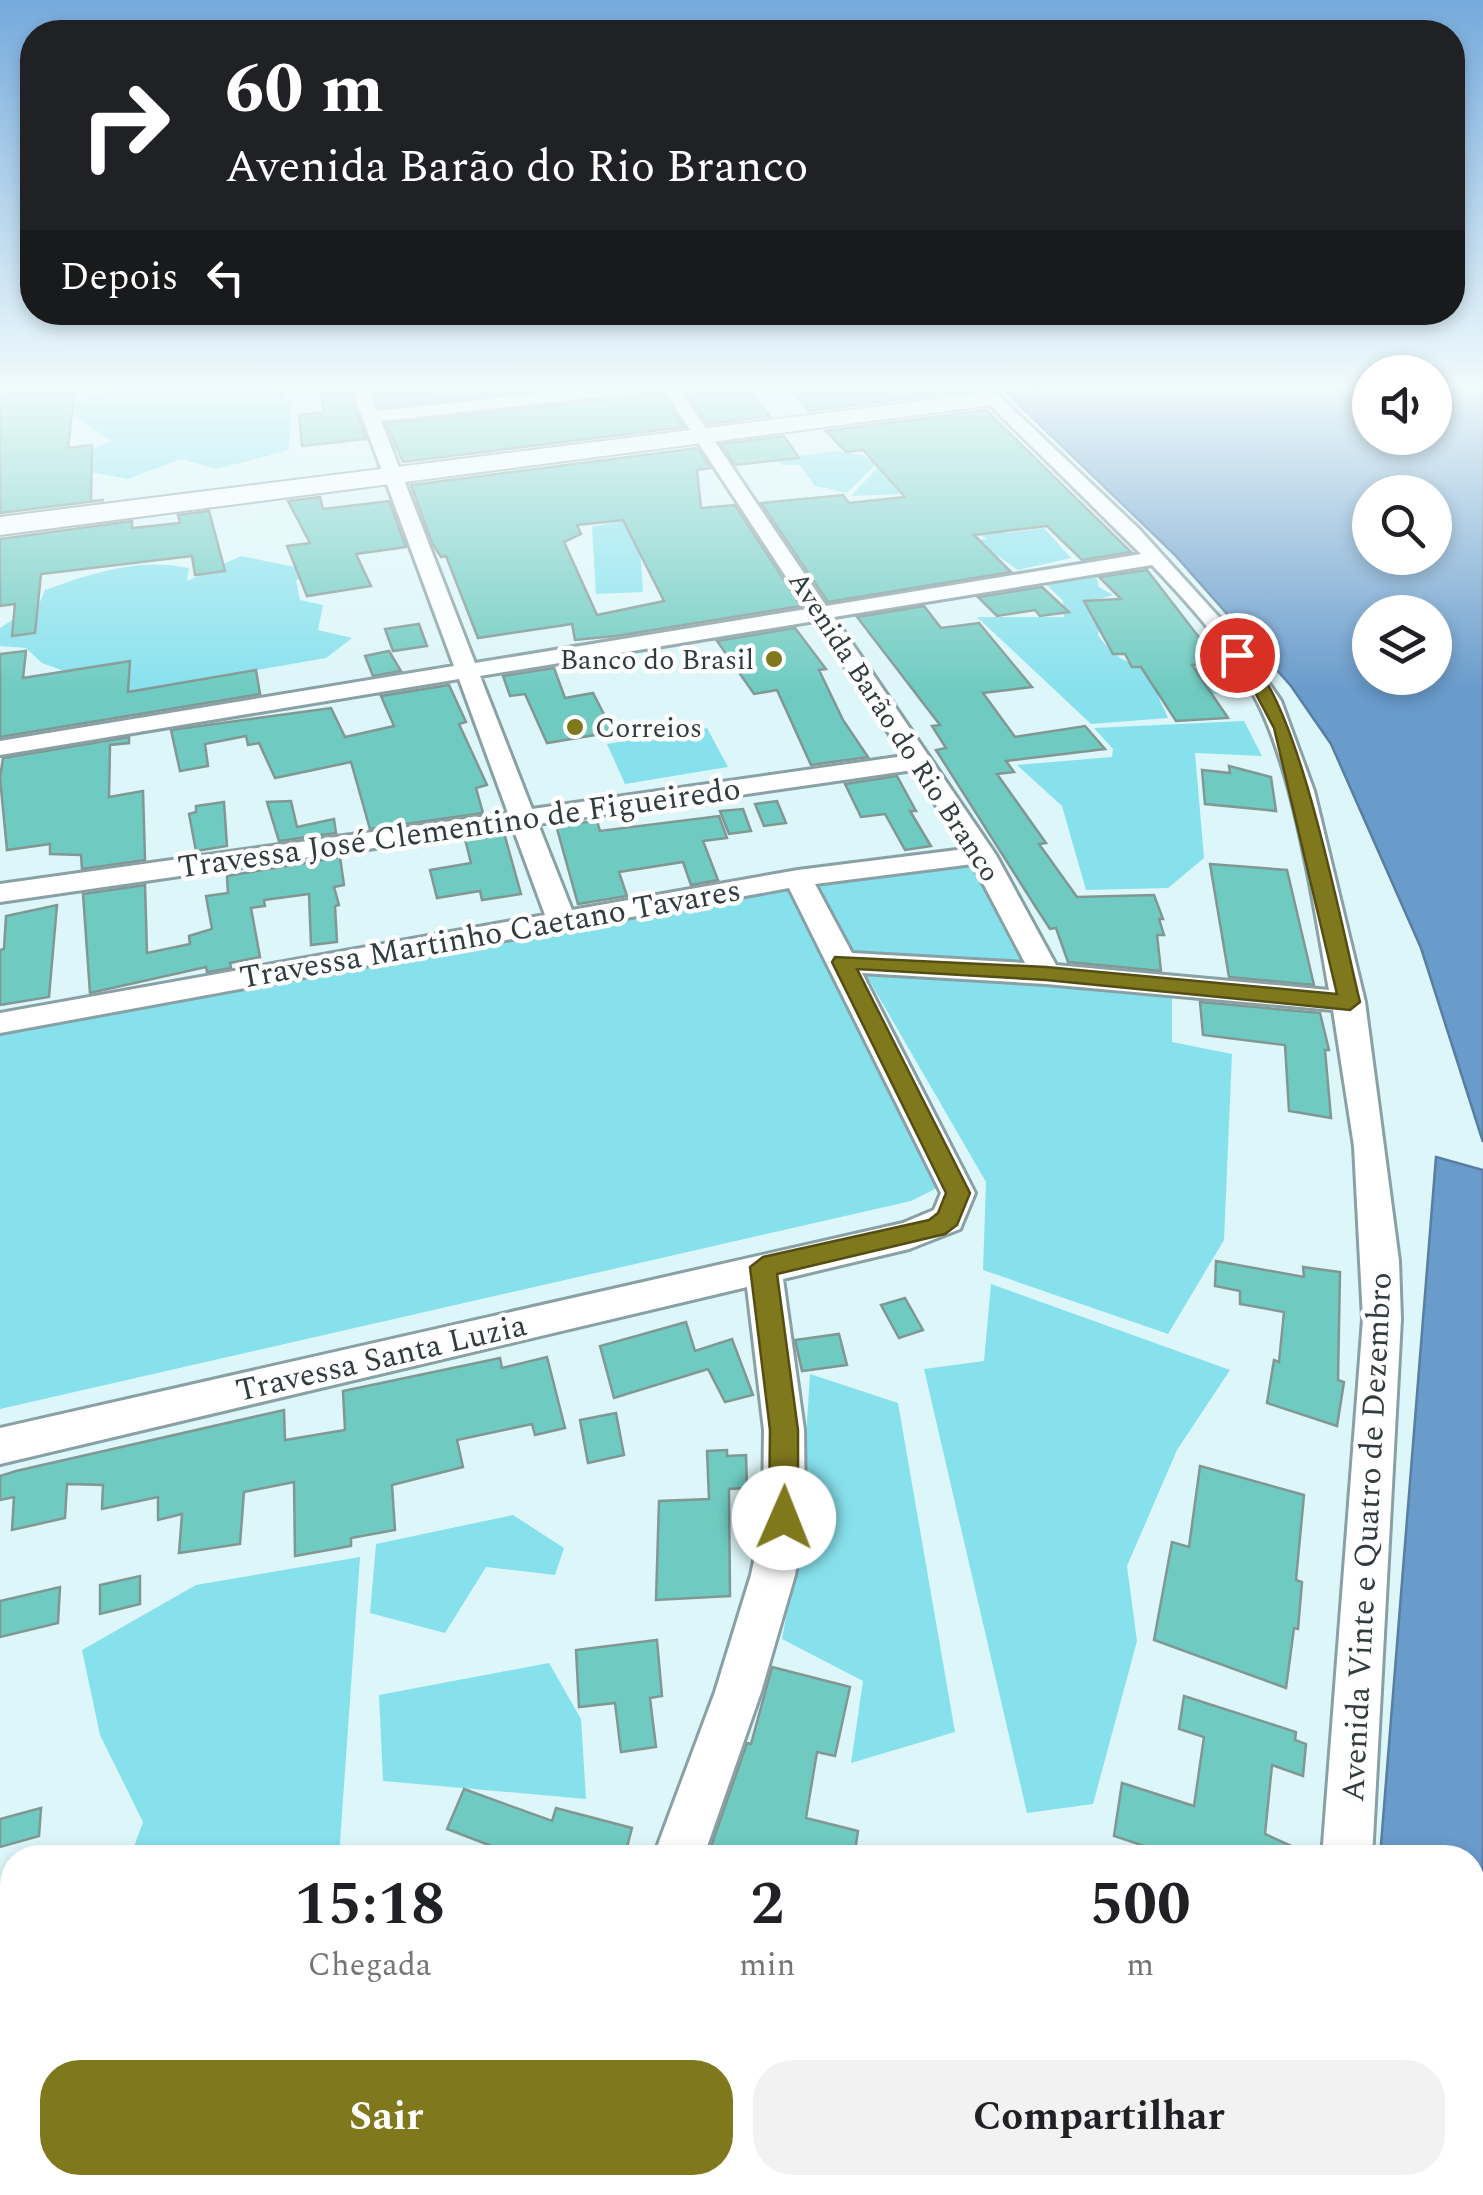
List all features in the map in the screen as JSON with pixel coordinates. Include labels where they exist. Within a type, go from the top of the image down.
[{"type":"street","points":[[0,526],[312,486]]},
{"type":"street","points":[[398,486],[561,919]]},
{"type":"street","name":"Avenida Barão do Rio Branco","points":[[737,486],[982,856],[1046,974]]},
{"type":"street","name":"Avenida Vinte e Quatro de Dezembro","points":[[1082,486],[1154,558],[1256,679],[1283,728],[1350,1002],[1382,1248],[1382,1319],[1347,1845]]},
{"type":"street","points":[[0,748],[1154,558]]},
{"type":"street","name":"Travessa José Clementino de Figueiredo","points":[[0,893],[918,762]]},
{"type":"street","name":"Travessa Martinho Caetano Tavares","points":[[0,1022],[798,878],[982,856]]},
{"type":"street","points":[[683,1845],[738,1692],[784,1518],[784,1430],[763,1267],[936,1228],[948,1219],[955,1206],[954,1179],[798,878]]},
{"type":"street","points":[[842,962],[1046,974],[1350,1002]]},
{"type":"street","name":"Travessa Santa Luzia","points":[[0,1446],[763,1267]]},
{"type":"shaded area","points":[[817,486],[854,486],[847,493]]},
{"type":"shaded area","points":[[860,486],[920,486],[986,530],[1007,533],[1044,528],[1071,558],[1018,570],[989,550],[955,543],[987,539],[906,494],[851,496]]},
{"type":"shaded area","points":[[1104,486],[1352,486],[1352,575],[1452,575],[1452,486],[1483,486],[1483,1142],[1421,948],[1331,744],[1291,686],[1174,554]]},
{"type":"shaded area","points":[[638,516],[643,592],[596,594],[592,527]]},
{"type":"shaded area","points":[[241,556],[315,571],[296,580],[300,600],[323,605],[318,630],[352,638],[326,658],[125,693],[42,663],[26,648],[0,646],[0,628],[40,602],[45,590],[98,573],[152,564],[189,568],[187,581]]},
{"type":"shaded area","points":[[1095,572],[1099,587],[1113,595],[1096,600],[1091,611],[1100,626],[1098,635],[1110,650],[1123,660],[1152,668],[1221,665],[1235,693],[1158,696],[1168,718],[1091,724],[977,617],[1064,617],[1063,601],[1047,585]]},
{"type":"shaded area","points":[[1244,721],[1262,756],[1195,753],[1204,858],[1168,888],[1086,890],[1062,806],[1017,765],[1112,757],[1113,749],[1094,728]]},
{"type":"shaded area","points":[[707,728],[728,767],[625,784],[607,744]]},
{"type":"shaded area","points":[[979,860],[1039,970],[847,959],[806,881]]},
{"type":"shaded area","points":[[785,885],[940,1168],[939,1187],[911,1201],[0,1409],[0,1030]]},
{"type":"shaded area","points":[[865,973],[1172,994],[1172,1042],[1232,1054],[1224,1240],[1168,1334],[983,1270],[986,1182]]},
{"type":"shaded area","points":[[1436,1157],[1483,1170],[1483,1845],[1381,1845]]},
{"type":"shaded area","points":[[991,1284],[1230,1370],[1177,1450],[1127,1566],[1137,1641],[1093,1804],[1027,1813],[924,1369],[984,1361]]},
{"type":"shaded area","points":[[810,1374],[898,1403],[955,1732],[851,1763],[863,1681],[782,1639],[799,1548]]},
{"type":"shaded area","points":[[513,1515],[564,1548],[555,1575],[486,1567],[445,1633],[370,1613],[376,1544]]},
{"type":"shaded area","points":[[360,1557],[340,1845],[134,1845],[143,1822],[100,1735],[82,1650],[196,1585]]},
{"type":"shaded area","points":[[549,1663],[581,1719],[586,1799],[383,1781],[379,1695]]},
{"type":"building","points":[[0,486],[91,486],[91,501],[104,500],[0,513]]},
{"type":"building","points":[[412,486],[699,486],[701,508],[735,505],[801,606],[616,636],[575,640],[572,624],[478,638],[446,556],[441,557]],"holes":[[[623,520],[664,601],[597,615],[564,542],[581,534],[577,525]]]},
{"type":"building","points":[[896,486],[1064,486],[1131,552],[1082,560],[1047,526],[974,535],[1011,572],[828,602],[761,503],[843,495],[849,503],[905,497]]},
{"type":"building","points":[[320,497],[323,509],[389,501],[406,547],[356,554],[371,586],[307,596],[287,546],[310,543],[288,501]]},
{"type":"building","points":[[209,511],[225,571],[195,575],[192,556],[41,574],[35,633],[12,636],[15,604],[0,606],[0,539],[132,521],[132,528],[180,523],[178,515]]},
{"type":"building","points":[[1147,570],[1208,649],[1203,650],[1212,664],[1192,665],[1228,718],[1176,721],[1141,667],[1132,667],[1125,654],[1113,654],[1084,601],[1121,599],[1099,577]]},
{"type":"building","points":[[1042,587],[1069,612],[1040,616],[1035,610],[997,616],[978,597]]},
{"type":"building","points":[[924,606],[941,628],[979,623],[1032,687],[983,693],[1015,737],[1085,726],[1105,749],[1006,761],[1014,772],[997,774],[1046,843],[1039,844],[1077,897],[1154,895],[1163,919],[1159,919],[1164,935],[1157,935],[1161,971],[1068,962],[1056,928],[1050,929],[936,750],[946,748],[932,726],[940,725],[857,617]]},
{"type":"building","points":[[419,624],[427,646],[393,651],[385,629]]},
{"type":"building","points":[[795,628],[826,669],[819,670],[843,720],[868,757],[811,765],[777,690],[754,694],[717,641]]},
{"type":"building","points":[[26,651],[23,678],[130,661],[128,692],[256,670],[260,694],[0,737],[0,654]]},
{"type":"building","points":[[389,651],[401,671],[373,676],[365,656]]},
{"type":"building","points":[[554,668],[565,698],[593,693],[613,732],[547,743],[525,694],[510,696],[503,676]]},
{"type":"building","points":[[449,685],[466,722],[459,724],[487,785],[476,788],[483,813],[370,829],[351,762],[275,778],[259,743],[248,745],[246,736],[205,744],[208,766],[180,771],[171,730],[331,708],[345,737],[394,726],[381,696]]},
{"type":"building","points":[[129,737],[129,743],[110,745],[109,797],[143,791],[145,860],[82,869],[81,855],[50,854],[50,844],[7,850],[0,778],[3,758]]},
{"type":"building","points":[[1229,766],[1271,777],[1276,811],[1205,804],[1202,770],[1230,773]]},
{"type":"building","points":[[897,776],[916,811],[910,811],[931,846],[905,850],[885,814],[861,817],[845,784]]},
{"type":"building","points":[[291,801],[297,827],[334,819],[336,833],[279,841],[267,802]]},
{"type":"building","points":[[777,801],[786,823],[764,826],[755,804]]},
{"type":"building","points":[[224,802],[227,846],[196,851],[189,814],[196,812],[196,806]]},
{"type":"building","points":[[743,809],[751,831],[729,834],[720,811]]},
{"type":"building","points":[[719,816],[727,838],[703,841],[718,880],[691,885],[683,862],[619,872],[627,896],[578,904],[556,825],[597,821],[600,831]]},
{"type":"building","points":[[504,833],[521,894],[482,900],[480,891],[437,898],[430,870],[471,863],[465,839]]},
{"type":"building","points":[[340,857],[344,885],[334,887],[339,905],[335,906],[337,942],[311,945],[309,894],[264,900],[265,906],[251,908],[260,957],[230,963],[231,968],[207,972],[206,967],[90,993],[83,894],[145,885],[147,953],[190,944],[189,936],[212,929],[206,896],[228,893],[227,876]]},
{"type":"building","points":[[1210,864],[1287,870],[1314,985],[1229,977]]},
{"type":"building","points":[[57,905],[49,997],[0,1005],[0,950],[4,949],[6,916]]},
{"type":"building","points":[[1200,1002],[1320,1013],[1329,1050],[1325,1050],[1331,1118],[1289,1111],[1285,1045],[1203,1035]]},
{"type":"building","points":[[1216,1261],[1304,1277],[1303,1267],[1340,1272],[1338,1380],[1344,1382],[1337,1426],[1267,1403],[1274,1360],[1279,1362],[1284,1312],[1240,1304],[1240,1291],[1215,1286]]},
{"type":"building","points":[[905,1298],[923,1330],[899,1338],[881,1305]]},
{"type":"building","points":[[686,1322],[695,1351],[732,1339],[753,1395],[725,1402],[708,1369],[614,1398],[600,1346]]},
{"type":"building","points":[[839,1334],[847,1365],[802,1371],[795,1340]]},
{"type":"building","points":[[547,1357],[565,1428],[535,1435],[532,1424],[457,1440],[463,1467],[392,1485],[395,1530],[351,1538],[351,1546],[295,1556],[294,1482],[244,1492],[240,1544],[179,1553],[182,1514],[158,1520],[158,1497],[102,1509],[103,1485],[67,1484],[65,1518],[12,1530],[14,1497],[0,1500],[0,1476],[16,1471],[284,1410],[285,1440],[345,1430],[343,1391],[500,1358],[502,1368]]},
{"type":"building","points":[[616,1413],[624,1455],[588,1463],[580,1420]]},
{"type":"building","points":[[727,1450],[727,1456],[746,1455],[747,1488],[729,1489],[730,1596],[656,1600],[659,1501],[709,1499],[707,1451]]},
{"type":"building","points":[[1200,1466],[1304,1495],[1296,1580],[1302,1582],[1298,1629],[1294,1628],[1286,1688],[1154,1640],[1172,1542],[1189,1547]]},
{"type":"building","points":[[140,1576],[140,1604],[100,1614],[100,1585]]},
{"type":"building","points":[[60,1587],[58,1623],[0,1637],[0,1601]]},
{"type":"building","points":[[657,1640],[662,1696],[650,1698],[656,1747],[621,1752],[615,1703],[579,1707],[576,1650]]},
{"type":"building","points":[[772,1667],[850,1687],[835,1756],[817,1752],[806,1818],[858,1831],[856,1845],[712,1845],[747,1743],[751,1744]]},
{"type":"building","points":[[1184,1696],[1296,1732],[1295,1740],[1306,1744],[1303,1776],[1272,1765],[1265,1834],[1289,1845],[1141,1845],[1114,1836],[1122,1783],[1194,1806],[1204,1737],[1179,1729]]},
{"type":"building","points":[[464,1789],[552,1821],[556,1808],[632,1828],[627,1845],[489,1845],[447,1829]]},
{"type":"building","points":[[41,1808],[39,1836],[0,1845],[0,1819]]},
{"type":"place","name":"Banco do Brasil","points":[[774,659]]},
{"type":"place","name":"Correios","points":[[575,727]]},
{"type":"route","points":[[784,1518],[784,1430],[763,1267],[936,1228],[948,1219],[958,1193],[842,962],[1046,974],[1350,1002],[1283,728],[1256,679],[1237,655]]}]
